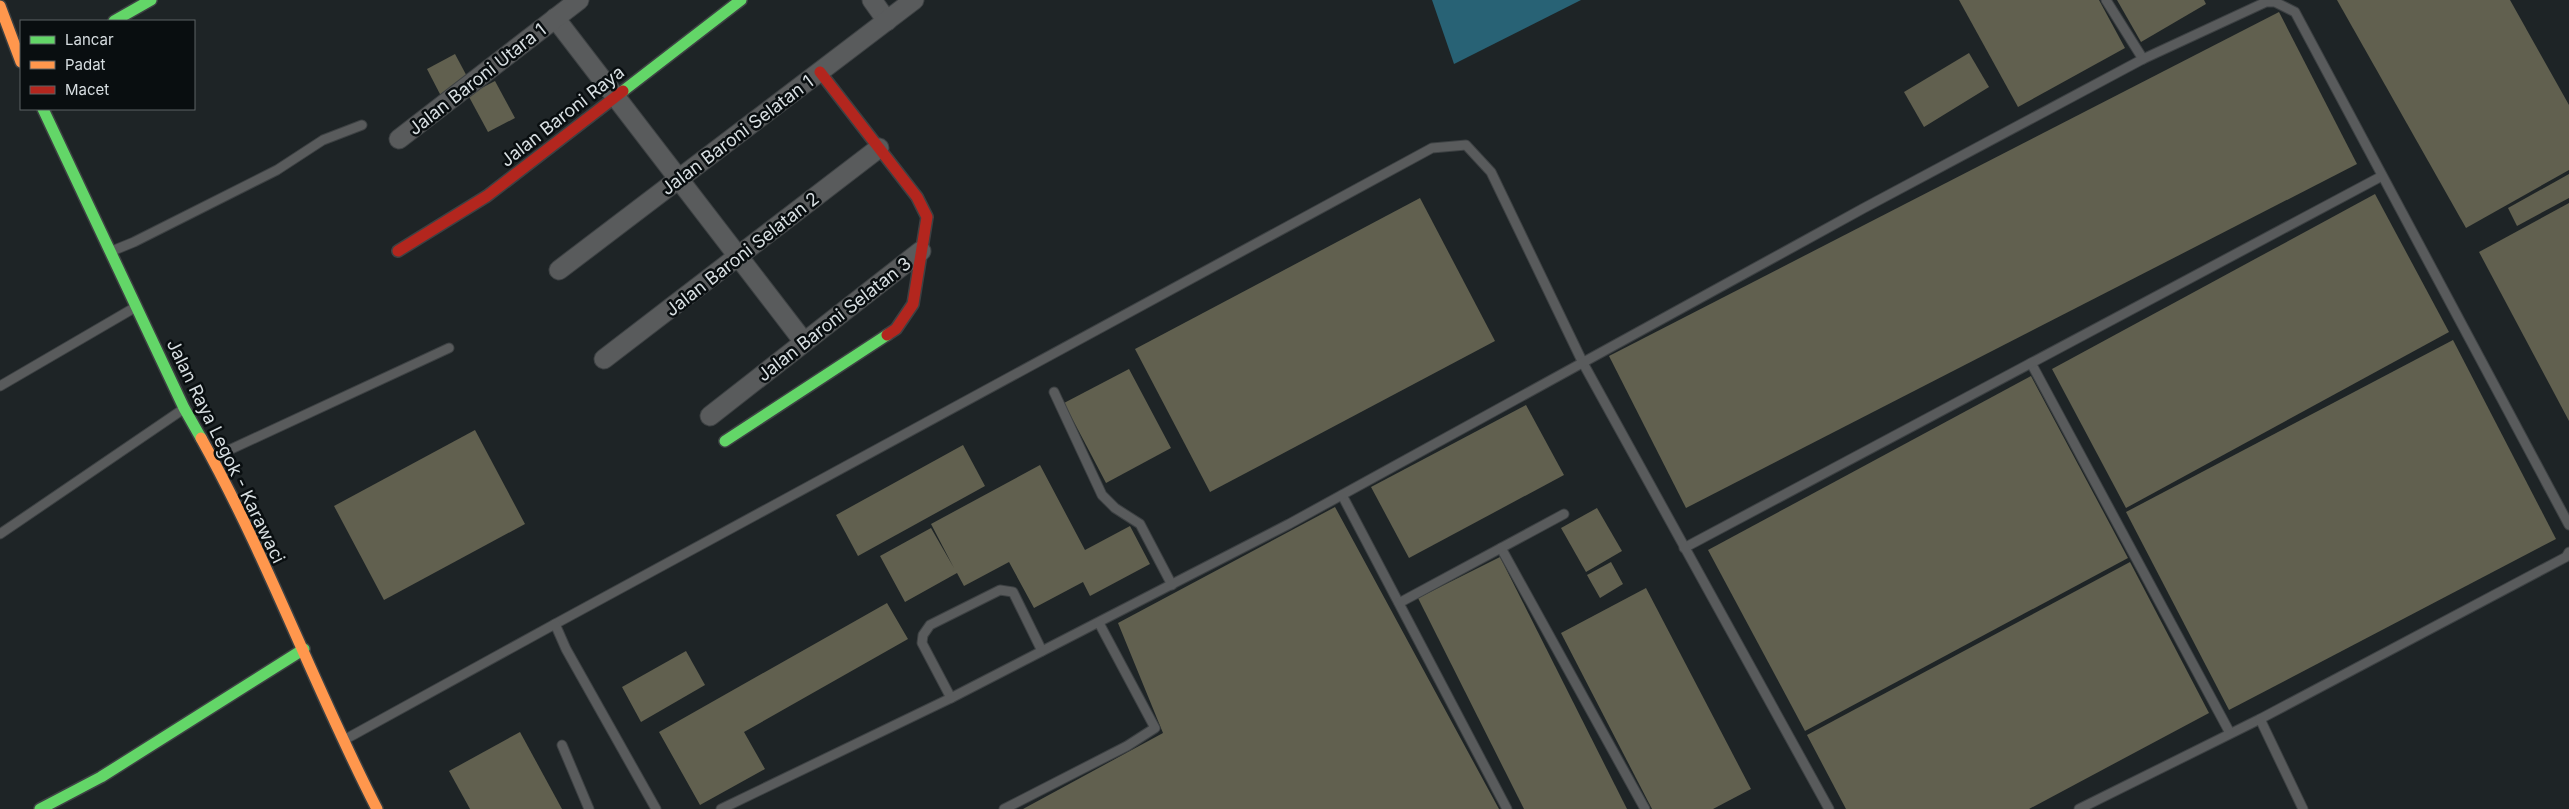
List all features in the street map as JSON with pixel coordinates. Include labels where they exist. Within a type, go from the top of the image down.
[{"type":"street","points":[[116,20],[151,0]]},
{"type":"street","name":"Jalan Baroni Utara 1","points":[[399,139],[578,0]]},
{"type":"street","name":"Jalan Baroni Raya","points":[[398,251],[486,196],[741,0]]},
{"type":"street","points":[[872,0],[887,20]]},
{"type":"street","name":"Jalan Baroni Selatan 1","points":[[559,270],[914,0]]},
{"type":"street","points":[[0,6],[20,59]]},
{"type":"street","points":[[556,18],[804,342]]},
{"type":"street","points":[[820,72],[917,197],[926,217],[921,251]]},
{"type":"street","name":"Jalan Raya Legok - Karawaci","points":[[43,110],[112,251],[136,307],[184,408],[212,458],[304,649],[342,741],[377,809]]},
{"type":"street","name":"Jalan Baroni Selatan 2","points":[[604,359],[879,148]]},
{"type":"street","name":"Jalan Baroni Selatan 3","points":[[710,416],[921,251]]},
{"type":"street","name":"Jalan Baroni Selatan 3","points":[[725,441],[896,329],[913,304],[921,251]]},
{"type":"street","points":[[40,809],[101,777],[304,649]]},
{"type":"lane","points":[[2106,0],[2143,59]]},
{"type":"lane","points":[[721,809],[951,698],[1172,585],[1342,495],[1856,212],[2143,59],[2266,2],[2285,5],[2295,12],[2569,525]]},
{"type":"lane","points":[[112,251],[134,242],[277,170],[323,140],[362,125]]},
{"type":"lane","points":[[342,741],[1432,148],[1466,145],[1490,172],[1583,363],[1829,809]]},
{"type":"lane","points":[[1684,548],[2382,176]]},
{"type":"lane","points":[[0,386],[136,307]]},
{"type":"lane","points":[[212,458],[450,348]]},
{"type":"lane","points":[[2032,363],[2230,733]]},
{"type":"lane","points":[[1054,392],[1102,495],[1115,508],[1140,524],[1172,585]]},
{"type":"lane","points":[[0,534],[184,408]]},
{"type":"lane","points":[[1342,495],[1507,809]]},
{"type":"lane","points":[[1399,603],[1564,514]]},
{"type":"lane","points":[[1501,548],[1645,809]]},
{"type":"lane","points":[[2079,809],[2260,719],[2566,556],[2569,552]]},
{"type":"lane","points":[[951,698],[922,643],[923,635],[930,625],[1000,590],[1008,590],[1013,592],[1042,651]]},
{"type":"lane","points":[[1004,809],[1134,742],[1158,727],[1098,622]]},
{"type":"lane","points":[[555,624],[566,649],[656,809]]},
{"type":"lane","points":[[2260,719],[2302,809]]},
{"type":"lane","points":[[562,745],[589,809]]},
{"type":"water","points":[[1432,0],[1581,0],[1454,64]]},
{"type":"building","points":[[1959,0],[2099,0],[2125,48],[2018,107]]},
{"type":"building","points":[[2117,0],[2204,0],[2206,4],[2141,42]]},
{"type":"building","points":[[2337,0],[2510,0],[2569,105],[2569,170],[2466,228]]},
{"type":"building","points":[[2279,12],[2357,164],[1686,508],[1609,356]]},
{"type":"building","points":[[1969,53],[1989,87],[1924,127],[1904,92]]},
{"type":"building","points":[[455,54],[470,82],[442,98],[427,69]]},
{"type":"building","points":[[495,81],[515,118],[488,132],[468,95]]},
{"type":"building","points":[[2569,174],[2569,198],[2517,226],[2508,208]]},
{"type":"building","points":[[2375,194],[2449,332],[2126,508],[2052,369]]},
{"type":"building","points":[[1420,198],[1495,341],[1210,492],[1135,349]]},
{"type":"building","points":[[2569,203],[2569,421],[2479,252]]},
{"type":"building","points":[[2453,340],[2556,539],[2229,710],[2126,512]]},
{"type":"building","points":[[1129,369],[1171,448],[1106,483],[1064,403]]},
{"type":"building","points":[[2031,376],[2128,558],[1805,731],[1708,550]]},
{"type":"building","points":[[1526,405],[1564,475],[1409,558],[1371,487]]},
{"type":"building","points":[[475,430],[525,524],[384,600],[334,506]]},
{"type":"building","points":[[963,445],[985,486],[858,556],[836,515]]},
{"type":"building","points":[[1040,465],[1085,550],[1130,526],[1150,564],[1090,596],[1083,582],[1034,608],[1009,562],[964,586],[957,573],[905,602],[880,556],[931,528],[954,568],[931,524]]},
{"type":"building","points":[[1335,507],[1499,809],[1023,809],[1163,733],[1118,623]]},
{"type":"building","points":[[1597,508],[1622,551],[1586,572],[1561,528]]},
{"type":"building","points":[[1500,557],[1627,809],[1524,809],[1418,598]]},
{"type":"building","points":[[1611,562],[1623,584],[1600,598],[1587,575]]},
{"type":"building","points":[[2130,562],[2209,713],[2029,809],[1846,809],[1807,735]]},
{"type":"building","points":[[1646,588],[1751,789],[1713,809],[1652,809],[1561,633]]},
{"type":"building","points":[[887,603],[908,639],[744,732],[765,769],[700,805],[659,732]]},
{"type":"building","points":[[686,651],[705,685],[641,722],[622,687]]},
{"type":"building","points":[[520,732],[562,809],[470,809],[449,771]]},
{"type":"traffic: fast","points":[[116,20],[151,0]]},
{"type":"traffic: fast","points":[[623,91],[741,0]]},
{"type":"traffic: fast","points":[[43,110],[184,408],[201,438]]},
{"type":"traffic: fast","points":[[725,441],[887,335]]},
{"type":"traffic: fast","points":[[40,809],[101,777],[304,649]]},
{"type":"traffic: slow","points":[[0,6],[20,59]]},
{"type":"traffic: slow","points":[[201,438],[248,529],[332,716],[377,809]]},
{"type":"traffic: jam","points":[[820,72],[917,197],[927,217],[913,304],[896,329],[887,335]]},
{"type":"traffic: jam","points":[[398,251],[487,196],[623,91]]}]
